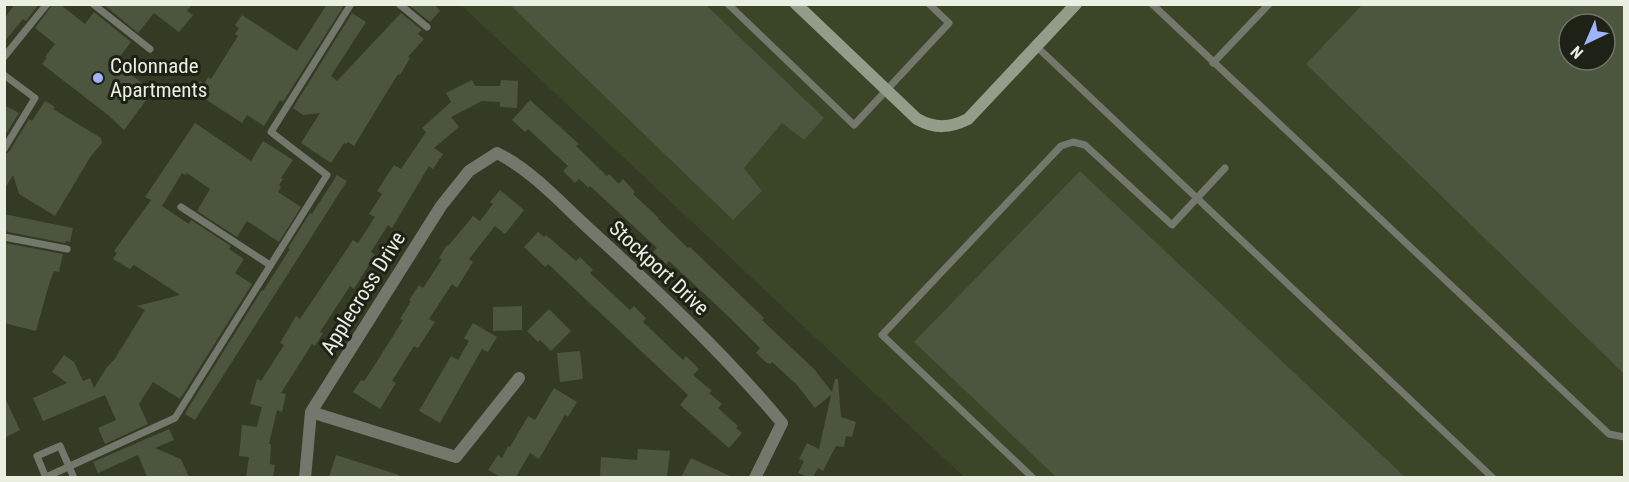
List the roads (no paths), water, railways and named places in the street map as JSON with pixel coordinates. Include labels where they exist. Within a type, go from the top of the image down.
[{"type":"street","points":[[796,4],[917,119],[928,125],[943,127],[958,124],[968,118],[1076,4]]},
{"type":"street","name":"Applecross Drive","points":[[305,477],[311,412],[441,206],[468,171],[497,153]]},
{"type":"street","name":"Stockport Drive","points":[[497,153],[529,175],[652,286],[718,351],[782,423],[755,477]]},
{"type":"street","points":[[311,412],[456,457],[519,378]]},
{"type":"lane","points":[[4,57],[47,4]]},
{"type":"lane","points":[[93,4],[150,49]]},
{"type":"lane","points":[[74,477],[69,466],[60,446],[37,456],[45,477],[69,466],[175,418],[327,175],[271,132],[351,4]]},
{"type":"lane","points":[[399,4],[427,27]]},
{"type":"lane","points":[[728,4],[854,124],[949,23],[929,4]]},
{"type":"lane","points":[[1152,4],[1609,434],[1624,437]]},
{"type":"lane","points":[[1213,63],[1269,4]]},
{"type":"lane","points":[[1036,46],[1493,477]]},
{"type":"lane","points":[[4,75],[35,98],[4,149]]},
{"type":"lane","points":[[1033,477],[882,335],[1061,146],[1073,142],[1085,145],[1172,225],[1225,168]]},
{"type":"lane","points":[[181,207],[270,265]]},
{"type":"lane","points":[[4,237],[66,249]]},
{"type":"place","name":"Colonnade Apartments","points":[[98,78]]}]
